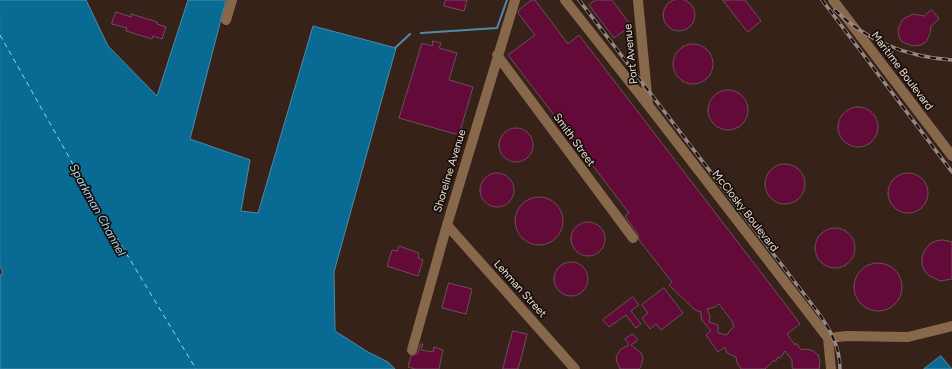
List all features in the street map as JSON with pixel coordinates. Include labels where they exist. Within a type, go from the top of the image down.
[{"type":"street","points":[[226,20],[232,0]]},
{"type":"street","name":"Shoreline Avenue","points":[[412,350],[497,55],[515,0]]},
{"type":"street","name":"McClosky Boulevard","points":[[565,0],[828,338]]},
{"type":"street","name":"Port Avenue","points":[[638,0],[648,105]]},
{"type":"street","name":"Maritime Boulevard","points":[[833,0],[952,156]]},
{"type":"street","name":"Smith Street","points":[[497,55],[633,238]]},
{"type":"street","name":"Lehman Street","points":[[447,225],[575,369]]},
{"type":"street","points":[[831,369],[828,338],[847,336],[908,337],[952,326]]},
{"type":"water","name":"Sparkman Channel","points":[[0,0],[86,0],[108,46],[157,96],[188,0],[226,0],[190,139],[250,160],[241,211],[258,213],[313,26],[396,48],[334,272],[335,331],[368,352],[388,362],[395,369],[0,369],[0,275],[2,275],[2,270],[0,267]]},
{"type":"water","points":[[941,356],[952,369],[924,369]]},
{"type":"building","points":[[679,-1],[690,4],[695,15],[690,26],[679,31],[668,26],[663,15],[668,4]]},
{"type":"building","points":[[446,0],[467,0],[464,11],[444,6]]},
{"type":"building","points":[[532,0],[535,0],[568,44],[579,35],[800,324],[787,334],[795,345],[796,343],[801,350],[807,349],[818,355],[820,361],[819,369],[793,369],[792,360],[785,351],[781,357],[777,358],[776,361],[773,361],[765,369],[741,369],[737,363],[736,357],[727,353],[725,347],[718,352],[706,335],[711,331],[701,319],[702,320],[701,312],[695,310],[669,285],[672,282],[639,240],[638,234],[625,216],[629,213],[508,55],[535,35],[518,13],[519,10]],"holes":[[[719,304],[732,321],[734,327],[727,335],[718,333],[718,325],[709,322],[710,316],[707,309],[715,307]]]},
{"type":"building","points":[[596,0],[612,0],[631,26],[614,38],[589,5]]},
{"type":"building","points":[[723,0],[745,0],[761,21],[748,32]]},
{"type":"building","points":[[932,10],[939,19],[931,26],[930,34],[926,42],[921,45],[913,46],[902,42],[899,37],[898,29],[903,19],[913,14],[924,16]]},
{"type":"building","points":[[116,12],[131,17],[131,14],[157,22],[157,24],[166,27],[162,39],[153,36],[152,39],[126,31],[127,28],[112,24]]},
{"type":"building","points":[[433,41],[441,43],[439,48],[457,53],[449,80],[473,87],[459,135],[399,118],[422,43],[432,46]]},
{"type":"building","points":[[697,44],[704,47],[710,53],[713,64],[712,72],[704,81],[697,84],[689,84],[682,81],[674,72],[673,60],[676,53],[685,45]]},
{"type":"building","points":[[732,90],[739,93],[745,99],[748,110],[747,118],[739,127],[732,130],[724,130],[717,127],[709,118],[708,106],[711,99],[720,91]]},
{"type":"building","points":[[862,107],[869,110],[875,116],[878,127],[877,135],[869,144],[862,147],[854,147],[847,144],[839,135],[838,123],[841,116],[850,108]]},
{"type":"building","points":[[513,128],[519,128],[523,129],[530,135],[533,145],[532,152],[526,159],[519,162],[513,162],[509,161],[502,155],[499,148],[499,142],[500,138],[506,131]]},
{"type":"building","points":[[789,164],[796,167],[802,173],[805,184],[804,192],[796,201],[789,204],[781,204],[774,201],[766,192],[765,180],[768,173],[777,165]]},
{"type":"building","points":[[497,173],[509,178],[514,190],[509,202],[497,207],[485,202],[480,190],[485,178]]},
{"type":"building","points":[[912,173],[919,176],[925,182],[928,193],[927,201],[919,210],[912,213],[904,213],[897,210],[889,201],[888,189],[891,182],[900,174]]},
{"type":"building","points":[[539,197],[548,199],[556,204],[561,212],[563,221],[561,230],[556,238],[548,243],[539,245],[530,243],[522,238],[517,230],[515,221],[517,212],[522,204],[530,199]]},
{"type":"building","points":[[588,222],[600,227],[605,239],[600,251],[588,256],[576,251],[571,239],[576,227]]},
{"type":"building","points":[[839,228],[846,231],[852,237],[855,248],[854,256],[846,265],[839,268],[831,268],[824,265],[816,256],[815,244],[818,237],[827,229]]},
{"type":"building","points":[[943,240],[952,242],[952,279],[940,281],[928,275],[924,270],[922,257],[930,244]]},
{"type":"building","points":[[399,246],[419,253],[418,258],[423,260],[418,276],[387,266],[392,250],[397,251]]},
{"type":"building","points":[[574,262],[583,267],[587,272],[587,286],[583,291],[578,295],[568,296],[564,295],[555,286],[554,276],[555,272],[564,263]]},
{"type":"building","points":[[873,263],[883,263],[895,270],[902,282],[902,292],[895,304],[883,311],[873,311],[865,307],[858,300],[854,292],[854,282],[858,274],[865,267]]},
{"type":"building","points":[[449,283],[472,289],[466,314],[442,308]]},
{"type":"building","points":[[664,288],[683,313],[661,330],[656,324],[650,329],[642,318],[648,313],[642,305]]},
{"type":"building","points":[[633,297],[639,305],[631,311],[641,324],[636,328],[626,315],[609,327],[603,320]]},
{"type":"building","points":[[513,331],[527,334],[523,351],[518,369],[503,369]]},
{"type":"building","points":[[633,334],[638,340],[631,345],[641,353],[643,358],[641,366],[639,369],[620,369],[616,357],[621,349],[629,345],[625,339]]},
{"type":"building","points":[[421,344],[423,344],[421,350],[433,352],[434,347],[443,350],[439,369],[415,369],[408,367],[411,356],[417,354]]},
{"type":"waterway","points":[[421,33],[497,28],[507,0]]},
{"type":"waterway","points":[[395,48],[410,34]]},
{"type":"ferry route","points":[[0,35],[82,180],[196,369]]},
{"type":"railway","points":[[579,0],[817,311],[833,338],[840,361],[840,369]]},
{"type":"railway","points":[[822,0],[952,172]]},
{"type":"railway","points":[[835,10],[860,30],[889,46],[919,55],[952,60]]}]
